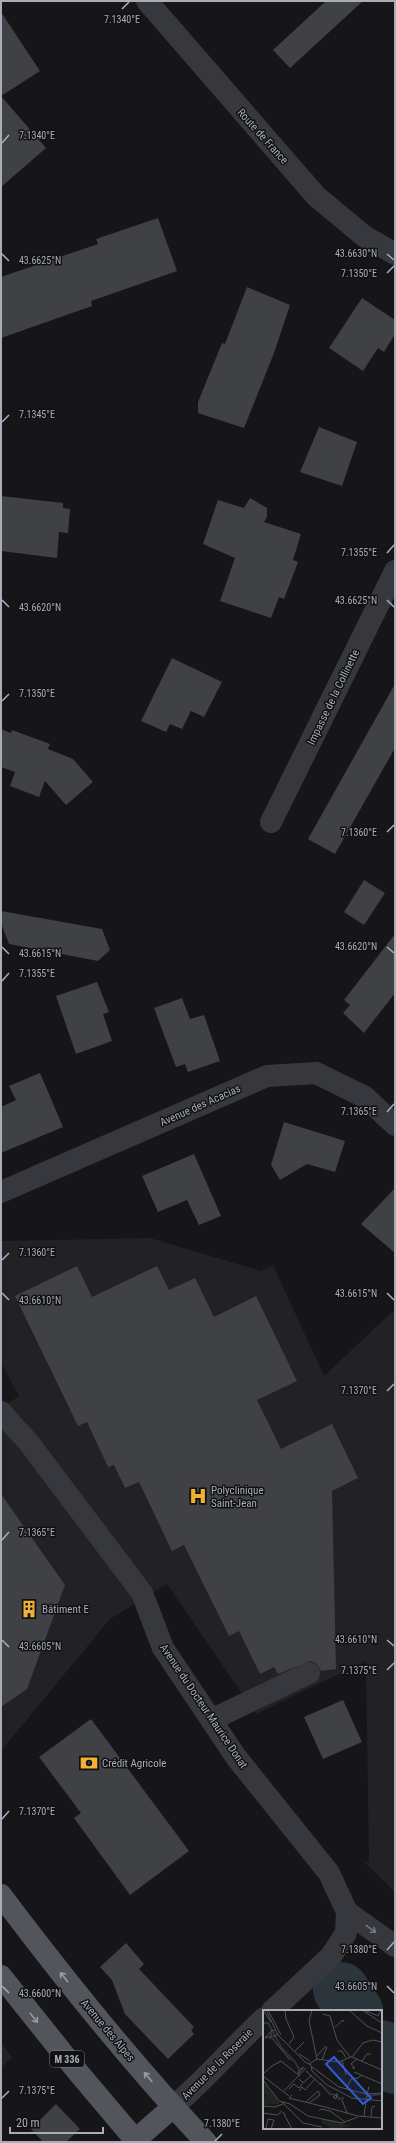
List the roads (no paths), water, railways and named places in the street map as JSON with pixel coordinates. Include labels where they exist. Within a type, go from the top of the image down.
[{"type":"main road","name":"Avenue des Alpes","points":[[1,1895],[48,1958],[173,2107],[206,2142]]},
{"type":"main road","name":"M 336","points":[[1,1976],[135,2141]]},
{"type":"main road","name":"Avenue de la Roseraie","points":[[135,2141],[173,2107]]},
{"type":"street","name":"Route de France","points":[[147,1],[316,196],[364,236],[395,254]]},
{"type":"street","name":"Impasse de la Collinette","points":[[271,822],[395,571]]},
{"type":"street","name":"Avenue des Acacias","points":[[1,1192],[267,1076],[316,1073],[366,1097],[395,1125]]},
{"type":"street","name":"Avenue du Docteur Maurice Donat","points":[[1,1412],[29,1443],[142,1593],[163,1648],[236,1757],[329,1873],[347,1912],[395,1946]]},
{"type":"street","points":[[211,1720],[309,1673]]},
{"type":"street","points":[[273,2010],[331,1956],[346,1933],[347,1912]]},
{"type":"street","name":"Avenue de la Roseraie","points":[[173,2107],[197,2087],[223,2058],[263,2019]]},
{"type":"waterway","points":[[341,1990],[354,2010]]},
{"type":"waterway","points":[[382,2049],[395,2066]]},
{"type":"place","name":"Polyclinique Saint-Jean","points":[[198,1496]]},
{"type":"place","name":"Bâtiment E","points":[[29,1609]]},
{"type":"place","name":"Crédit Agricole","points":[[89,1763]]}]
